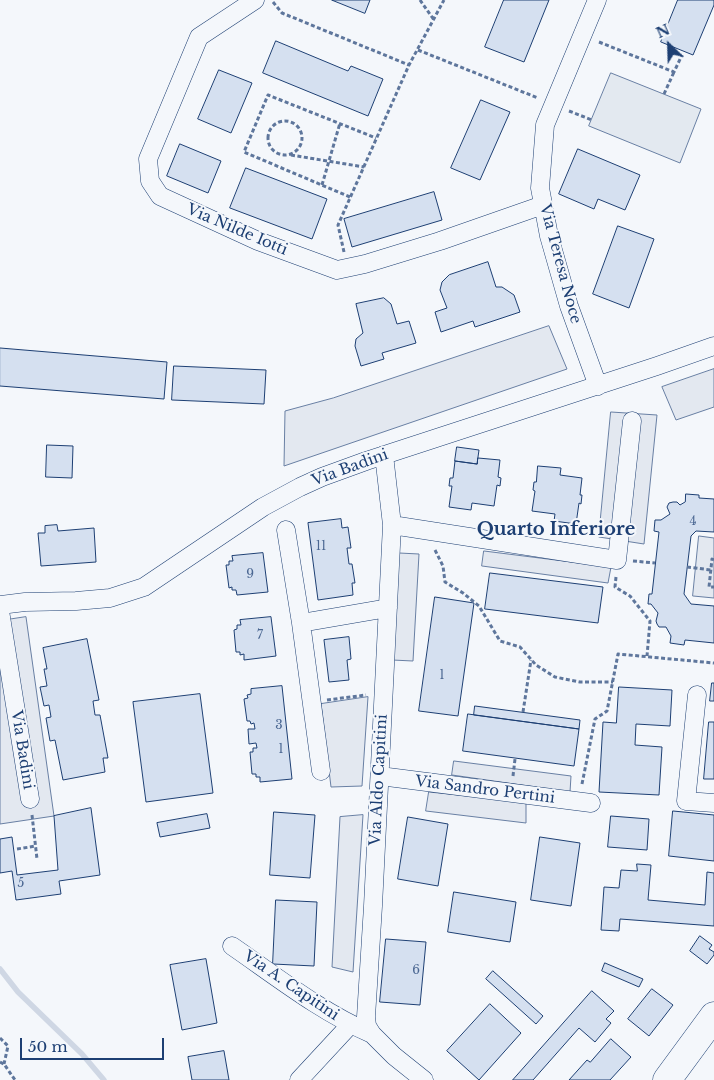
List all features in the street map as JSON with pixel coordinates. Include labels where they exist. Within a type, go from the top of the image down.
[{"type":"main road","points":[[667,1080],[714,1016]]},
{"type":"street","name":"Via Nilde Iotti","points":[[255,0],[199,37],[148,159],[150,181],[160,196],[258,242],[337,270],[365,264],[440,241],[543,206]]},
{"type":"street","name":"Via Teresa Noce","points":[[597,0],[546,125],[540,188],[549,236],[569,306],[598,386]]},
{"type":"street","name":"Via Badini","points":[[0,605],[110,598],[144,587],[263,507],[322,477],[714,346]]},
{"type":"street","points":[[392,524],[618,560],[632,421]]},
{"type":"street","name":"Via Aldo Capitini","points":[[372,1034],[367,1026],[366,1016],[392,524],[384,456]]},
{"type":"street","points":[[286,530],[321,771]]},
{"type":"street","points":[[301,623],[388,608]]},
{"type":"street","name":"Via Badini","points":[[0,611],[30,799]]},
{"type":"street","points":[[697,695],[686,801],[714,803]]},
{"type":"street","name":"Via Sandro Pertini","points":[[380,776],[584,802]]},
{"type":"street","name":"Via A. Capitini","points":[[232,946],[330,1013],[350,1025],[372,1034]]},
{"type":"street","name":"Via A. Capitini","points":[[299,1080],[350,1025]]},
{"type":"street","points":[[372,1034],[394,1056],[424,1080]]},
{"type":"path","points":[[271,0],[282,13],[409,65]]},
{"type":"path","points":[[420,0],[434,20]]},
{"type":"path","points":[[348,267],[338,225],[409,65],[444,0]]},
{"type":"path","points":[[582,36],[674,72]]},
{"type":"path","points":[[418,50],[592,120]]},
{"type":"path","points":[[664,94],[682,55]]},
{"type":"path","points":[[350,196],[244,152],[268,95],[376,138]]},
{"type":"path","points":[[288,155],[298,150],[303,140],[300,129],[296,124],[286,120],[274,124],[268,140],[269,145],[277,153],[288,155],[329,161],[364,167]]},
{"type":"path","points":[[322,185],[340,123]]},
{"type":"path","points":[[415,528],[415,544],[434,548],[443,566],[445,582],[479,606],[500,641],[520,647],[536,665],[555,677],[580,682],[613,682]]},
{"type":"path","points":[[714,560],[712,559],[709,587],[714,587]]},
{"type":"path","points":[[618,560],[615,587],[630,596],[650,621],[647,656]]},
{"type":"path","points":[[687,567],[711,570]]},
{"type":"path","points":[[584,802],[595,719],[608,712],[618,654],[714,662]]},
{"type":"path","points":[[523,712],[531,659]]},
{"type":"path","points":[[312,701],[384,693]]},
{"type":"path","points":[[30,799],[37,860]]},
{"type":"path","points":[[18,849],[36,846]]},
{"type":"path","points":[[0,1038],[8,1046],[2,1063],[15,1080]]},
{"type":"shaded area","points":[[611,73],[701,109],[680,163],[589,126]]},
{"type":"shaded area","points":[[549,326],[567,369],[284,466],[285,411],[333,398]]},
{"type":"shaded area","points":[[714,369],[714,407],[676,420],[662,387]]},
{"type":"shaded area","points":[[611,412],[657,415],[644,544],[599,537]]},
{"type":"shaded area","points":[[699,536],[714,538],[714,598],[693,596]]},
{"type":"shaded area","points":[[484,551],[611,567],[608,583],[482,566]]},
{"type":"shaded area","points":[[399,553],[419,554],[413,661],[392,660]]},
{"type":"shaded area","points":[[26,617],[54,816],[0,824],[0,621]]},
{"type":"shaded area","points":[[368,697],[362,786],[331,787],[321,704]]},
{"type":"shaded area","points":[[454,761],[571,776],[570,792],[452,775]]},
{"type":"shaded area","points":[[429,792],[526,802],[526,823],[426,811]]},
{"type":"shaded area","points":[[363,815],[353,972],[332,967],[340,817]]},
{"type":"building","points":[[332,0],[370,0],[365,13]]},
{"type":"building","points":[[504,0],[549,0],[524,62],[485,47]]},
{"type":"building","points":[[678,0],[714,0],[714,5],[693,55],[661,42]]},
{"type":"building","points":[[276,41],[348,71],[351,66],[383,79],[368,116],[263,73]]},
{"type":"building","points":[[219,70],[252,83],[231,133],[198,119]]},
{"type":"building","points":[[481,100],[510,112],[480,180],[451,168]]},
{"type":"building","points":[[180,144],[221,161],[208,193],[167,176]]},
{"type":"building","points":[[578,149],[640,175],[625,210],[598,199],[594,209],[559,194]]},
{"type":"building","points":[[246,168],[327,199],[312,239],[230,208]]},
{"type":"building","points":[[434,192],[442,220],[352,247],[344,219]]},
{"type":"building","points":[[618,226],[654,239],[629,308],[593,294]]},
{"type":"building","points":[[488,262],[496,287],[502,287],[514,295],[520,312],[475,327],[473,321],[441,332],[435,312],[447,308],[440,290],[442,282],[449,275]]},
{"type":"building","points":[[384,298],[391,304],[397,324],[409,321],[416,343],[382,353],[384,359],[361,366],[355,346],[356,339],[363,333],[356,304]]},
{"type":"building","points":[[0,348],[167,362],[164,399],[0,386]]},
{"type":"building","points":[[174,366],[266,370],[264,404],[172,400]]},
{"type":"building","points":[[47,445],[73,446],[72,478],[46,477]]},
{"type":"building","points":[[457,447],[479,450],[477,464],[455,461]]},
{"type":"building","points":[[478,458],[500,460],[498,477],[501,478],[500,486],[497,485],[494,506],[472,503],[471,510],[449,507],[452,486],[449,486],[450,478],[453,478],[455,461],[477,464]]},
{"type":"building","points":[[538,466],[561,468],[560,475],[582,478],[581,504],[579,503],[576,524],[554,521],[555,514],[532,511],[535,491],[533,490],[534,482],[536,482]]},
{"type":"building","points":[[686,494],[699,495],[699,498],[714,499],[714,532],[696,531],[691,536],[684,594],[691,604],[714,606],[714,643],[685,640],[684,645],[670,643],[671,636],[666,627],[659,627],[656,621],[658,613],[651,604],[648,604],[649,594],[652,594],[659,532],[654,531],[655,520],[661,520],[670,514],[667,507],[669,503],[677,502],[680,505],[685,502]]},
{"type":"building","points":[[341,519],[342,528],[348,527],[351,548],[347,548],[349,564],[352,564],[355,583],[352,583],[353,595],[318,600],[308,523]]},
{"type":"building","points":[[57,525],[58,531],[94,528],[96,562],[41,566],[38,533],[45,533],[45,526]]},
{"type":"building","points":[[263,553],[268,592],[237,595],[236,590],[232,590],[232,587],[229,588],[226,565],[229,565],[229,561],[233,561],[232,556]]},
{"type":"building","points":[[490,573],[603,587],[598,623],[485,609]]},
{"type":"building","points":[[435,597],[474,603],[458,716],[419,711]]},
{"type":"building","points":[[271,617],[276,656],[244,660],[244,654],[240,655],[240,652],[236,652],[234,630],[237,629],[237,625],[241,625],[240,620]]},
{"type":"building","points":[[349,637],[351,659],[347,660],[349,680],[329,682],[324,640]]},
{"type":"building","points":[[87,639],[99,700],[93,701],[95,715],[100,715],[108,758],[103,758],[105,772],[63,780],[55,740],[50,741],[46,718],[51,717],[49,705],[44,706],[40,687],[47,686],[44,669],[47,669],[43,648]]},
{"type":"building","points":[[712,683],[714,683],[714,701],[710,701]]},
{"type":"building","points":[[282,686],[292,779],[260,782],[260,777],[252,774],[250,752],[253,752],[253,748],[257,748],[256,743],[249,744],[248,729],[255,729],[254,723],[251,724],[250,721],[247,721],[244,699],[248,698],[247,695],[251,694],[251,689]]},
{"type":"building","points":[[619,687],[672,690],[670,726],[636,724],[635,745],[662,747],[659,795],[599,792],[603,722],[616,723]]},
{"type":"building","points":[[200,694],[213,793],[146,802],[133,702]]},
{"type":"building","points":[[475,706],[580,720],[579,729],[474,715]]},
{"type":"building","points":[[468,714],[579,729],[574,766],[463,751]]},
{"type":"building","points":[[709,722],[714,722],[714,779],[704,779]]},
{"type":"building","points":[[91,808],[100,875],[59,881],[61,894],[16,900],[12,871],[0,873],[0,839],[12,837],[17,875],[58,870],[54,816]]},
{"type":"building","points":[[673,811],[714,815],[714,861],[669,856]]},
{"type":"building","points":[[274,812],[315,815],[310,878],[270,875]]},
{"type":"building","points":[[207,814],[210,828],[160,837],[157,823]]},
{"type":"building","points":[[611,816],[649,819],[647,850],[608,847]]},
{"type":"building","points":[[408,817],[448,824],[438,886],[398,879]]},
{"type":"building","points":[[540,837],[580,843],[571,906],[531,900]]},
{"type":"building","points":[[637,864],[651,865],[648,900],[705,905],[707,872],[714,873],[714,926],[620,919],[619,931],[601,930],[604,887],[619,888],[621,870],[637,871]]},
{"type":"building","points":[[454,892],[516,902],[510,942],[448,932]]},
{"type":"building","points":[[276,900],[317,902],[314,966],[273,964]]},
{"type":"building","points":[[700,936],[712,945],[709,949],[714,952],[714,955],[707,964],[690,951]]},
{"type":"building","points":[[386,939],[426,942],[420,1005],[380,1002]]},
{"type":"building","points":[[206,959],[217,1023],[182,1030],[170,965]]},
{"type":"building","points":[[605,963],[643,979],[639,987],[602,971]]},
{"type":"building","points":[[493,971],[543,1016],[536,1024],[486,979]]},
{"type":"building","points":[[652,989],[673,1005],[649,1036],[628,1019]]},
{"type":"building","points":[[592,991],[614,1011],[606,1019],[611,1023],[595,1042],[579,1028],[533,1080],[513,1080]]},
{"type":"building","points":[[490,1004],[521,1033],[479,1080],[447,1051]]},
{"type":"building","points":[[611,1039],[631,1057],[610,1080],[569,1080],[587,1060],[590,1062]]},
{"type":"building","points":[[224,1051],[229,1080],[192,1080],[188,1057]]},
{"type":"waterway","points":[[0,969],[18,992],[82,1054],[104,1080]]},
{"type":"district","name":"Quarto Inferiore","points":[[556,530]]}]
